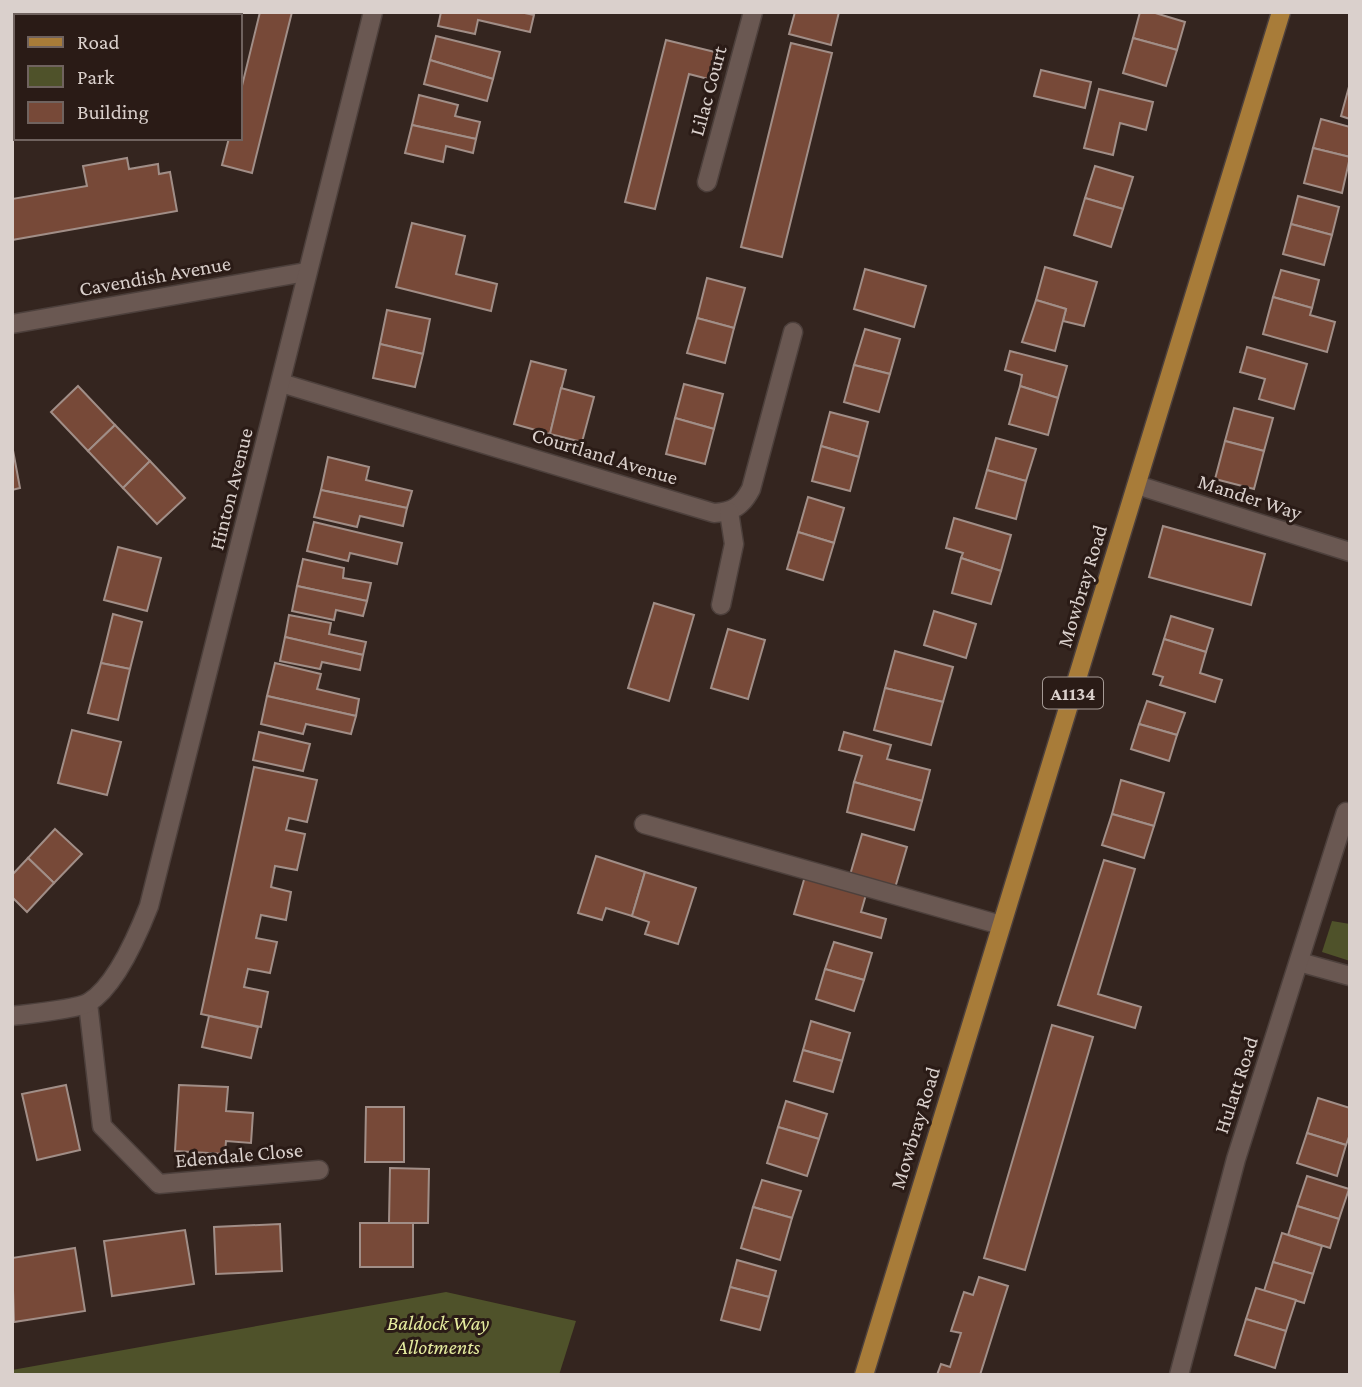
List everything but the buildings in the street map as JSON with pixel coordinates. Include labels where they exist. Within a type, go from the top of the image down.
[{"type":"main road","name":"Mowbray Road","points":[[864,1375],[1281,12]]},
{"type":"street","name":"Hinton Avenue","points":[[88,1003],[118,971],[149,906],[373,12]]},
{"type":"street","name":"Lilac Court","points":[[707,183],[754,12]]},
{"type":"street","name":"Cavendish Avenue","points":[[12,324],[306,272]]},
{"type":"street","points":[[721,605],[734,544],[729,512],[744,503],[751,489],[793,332]]},
{"type":"street","name":"Courtland Avenue","points":[[281,383],[714,513],[729,512]]},
{"type":"street","name":"Mander Way","points":[[1137,485],[1350,552]]},
{"type":"street","name":"Hulatt Road","points":[[1179,1375],[1236,1159],[1346,813]]},
{"type":"street","points":[[644,824],[1001,925]]},
{"type":"street","points":[[1299,962],[1350,976]]},
{"type":"street","points":[[12,1016],[88,1003]]},
{"type":"street","name":"Edendale Close","points":[[88,1003],[102,1126],[159,1184],[319,1170]]},
{"type":"green space","points":[[1332,921],[1350,924],[1350,961],[1322,952]]},
{"type":"green space","name":"Baldock Way Allotments","points":[[446,1292],[576,1321],[559,1375],[12,1375],[12,1370]]}]
